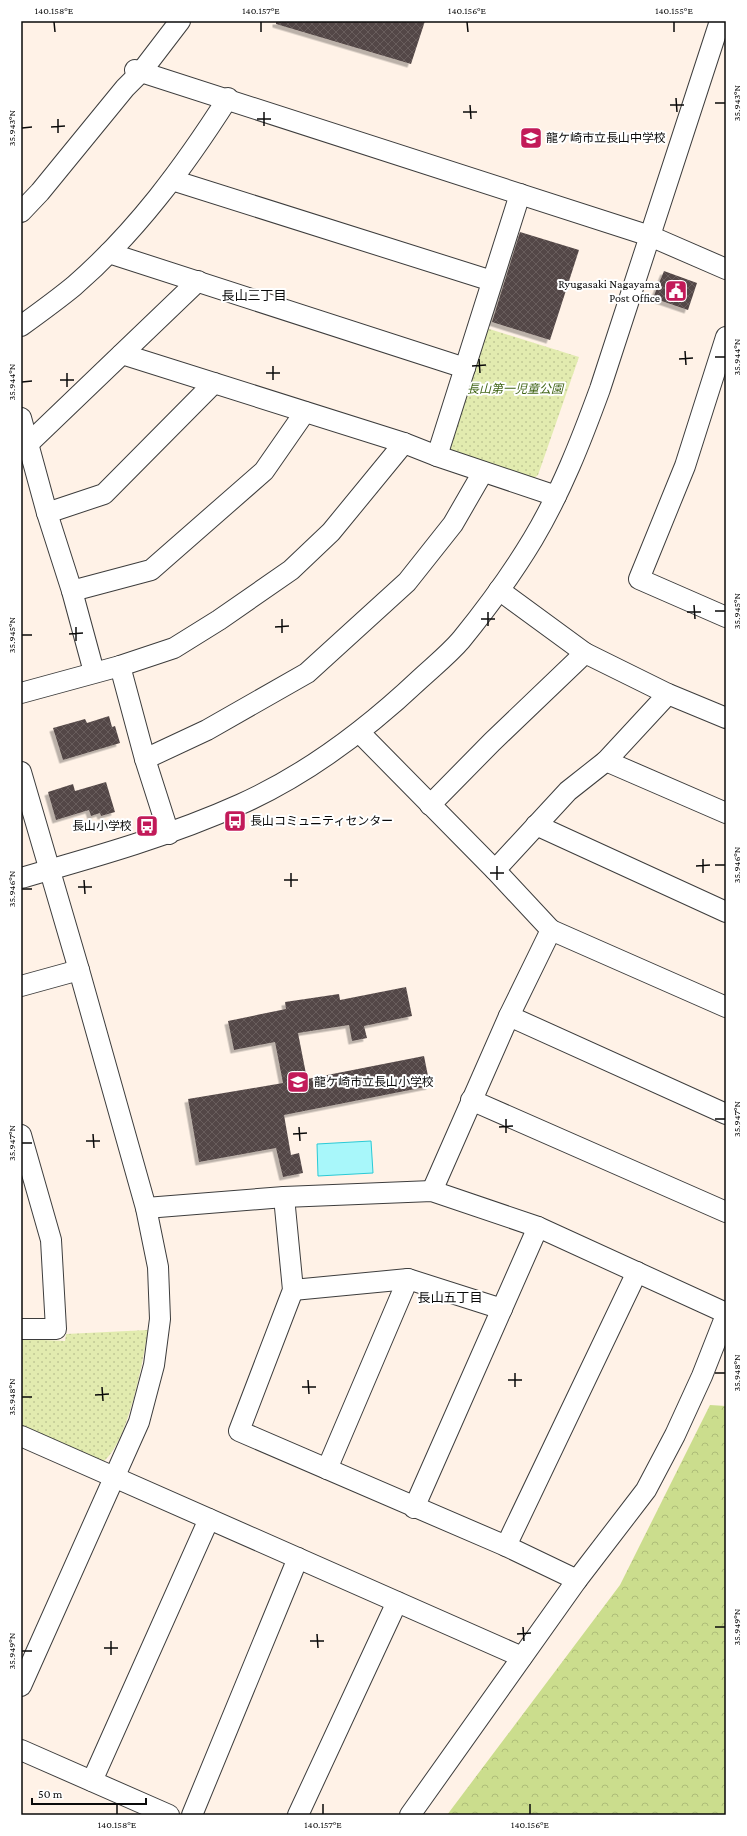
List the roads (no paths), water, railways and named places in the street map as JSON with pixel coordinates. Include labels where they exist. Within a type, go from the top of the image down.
[{"type":"street","points":[[21,212],[40,192],[180,21]]},
{"type":"street","points":[[21,878],[169,834],[243,803],[286,781],[326,756],[359,732],[396,701],[460,641],[499,590],[533,538],[556,496],[593,410],[720,21]]},
{"type":"street","points":[[138,71],[228,98],[650,236],[726,269]]},
{"type":"street","points":[[21,326],[74,286],[109,253],[151,207],[192,154],[228,98]]},
{"type":"street","points":[[172,180],[492,281]]},
{"type":"street","points":[[437,456],[520,194]]},
{"type":"street","points":[[109,253],[465,368]]},
{"type":"street","points":[[28,444],[198,281]]},
{"type":"street","points":[[725,613],[639,579],[720,380],[726,337]]},
{"type":"street","points":[[122,354],[404,443],[437,456],[556,496]]},
{"type":"street","points":[[46,513],[104,494],[214,383]]},
{"type":"street","points":[[72,591],[151,570],[264,471],[306,412]]},
{"type":"street","points":[[21,418],[46,513],[72,591],[94,672]]},
{"type":"street","points":[[21,693],[120,666],[174,648],[291,570],[331,532],[404,443]]},
{"type":"street","points":[[145,759],[206,730],[307,672],[407,582],[454,524],[483,472]]},
{"type":"street","points":[[499,590],[585,653],[668,694],[726,718]]},
{"type":"street","points":[[430,805],[492,742],[585,653]]},
{"type":"street","points":[[120,666],[145,759],[169,834]]},
{"type":"street","points":[[495,870],[568,791],[606,761],[668,694]]},
{"type":"street","points":[[359,732],[495,870],[551,930],[726,1007]]},
{"type":"street","points":[[606,761],[726,813]]},
{"type":"street","points":[[21,772],[146,1208],[158,1266],[160,1319],[158,1343],[148,1392],[139,1422],[21,1686]]},
{"type":"street","points":[[536,825],[726,912]]},
{"type":"street","points":[[432,1191],[471,1100],[551,930]]},
{"type":"street","points":[[21,986],[79,970]]},
{"type":"street","points":[[510,1016],[726,1114]]},
{"type":"street","points":[[471,1100],[726,1212]]},
{"type":"street","points":[[21,1135],[51,1240],[56,1328],[21,1329]]},
{"type":"street","points":[[146,1208],[284,1197],[432,1191],[538,1227],[726,1314],[702,1376],[675,1435],[646,1490],[577,1580],[410,1815]]},
{"type":"street","points":[[284,1197],[293,1290],[239,1431],[414,1508],[506,1546],[577,1580]]},
{"type":"street","points":[[414,1508],[538,1227]]},
{"type":"street","points":[[506,1546],[637,1272]]},
{"type":"street","points":[[293,1290],[408,1279],[502,1309]]},
{"type":"street","points":[[327,1469],[408,1279]]},
{"type":"street","points":[[23,1442],[115,1478],[522,1657]]},
{"type":"street","points":[[92,1782],[210,1519]]},
{"type":"street","points":[[192,1815],[298,1558]]},
{"type":"street","points":[[298,1815],[397,1602]]},
{"type":"street","points":[[21,1750],[169,1815]]},
{"type":"water","points":[[371,1141],[373,1173],[318,1176],[317,1144]]},
{"type":"place","name":"龍ケ崎市立長山中学校","points":[[531,138]]},
{"type":"place","name":"Ryugasaki Nagayama Post Office","points":[[676,291]]},
{"type":"place","name":"長山コミュニティセンター","points":[[235,821]]},
{"type":"place","name":"長山小学校","points":[[147,826]]},
{"type":"place","name":"龍ケ崎市立長山小学校","points":[[298,1082]]},
{"type":"district","name":"長山三丁目","points":[[254,295]]},
{"type":"district","name":"長山五丁目","points":[[450,1297]]},
{"type":"park label","name":"長山第一児童公園","points":[[515,389]]}]
